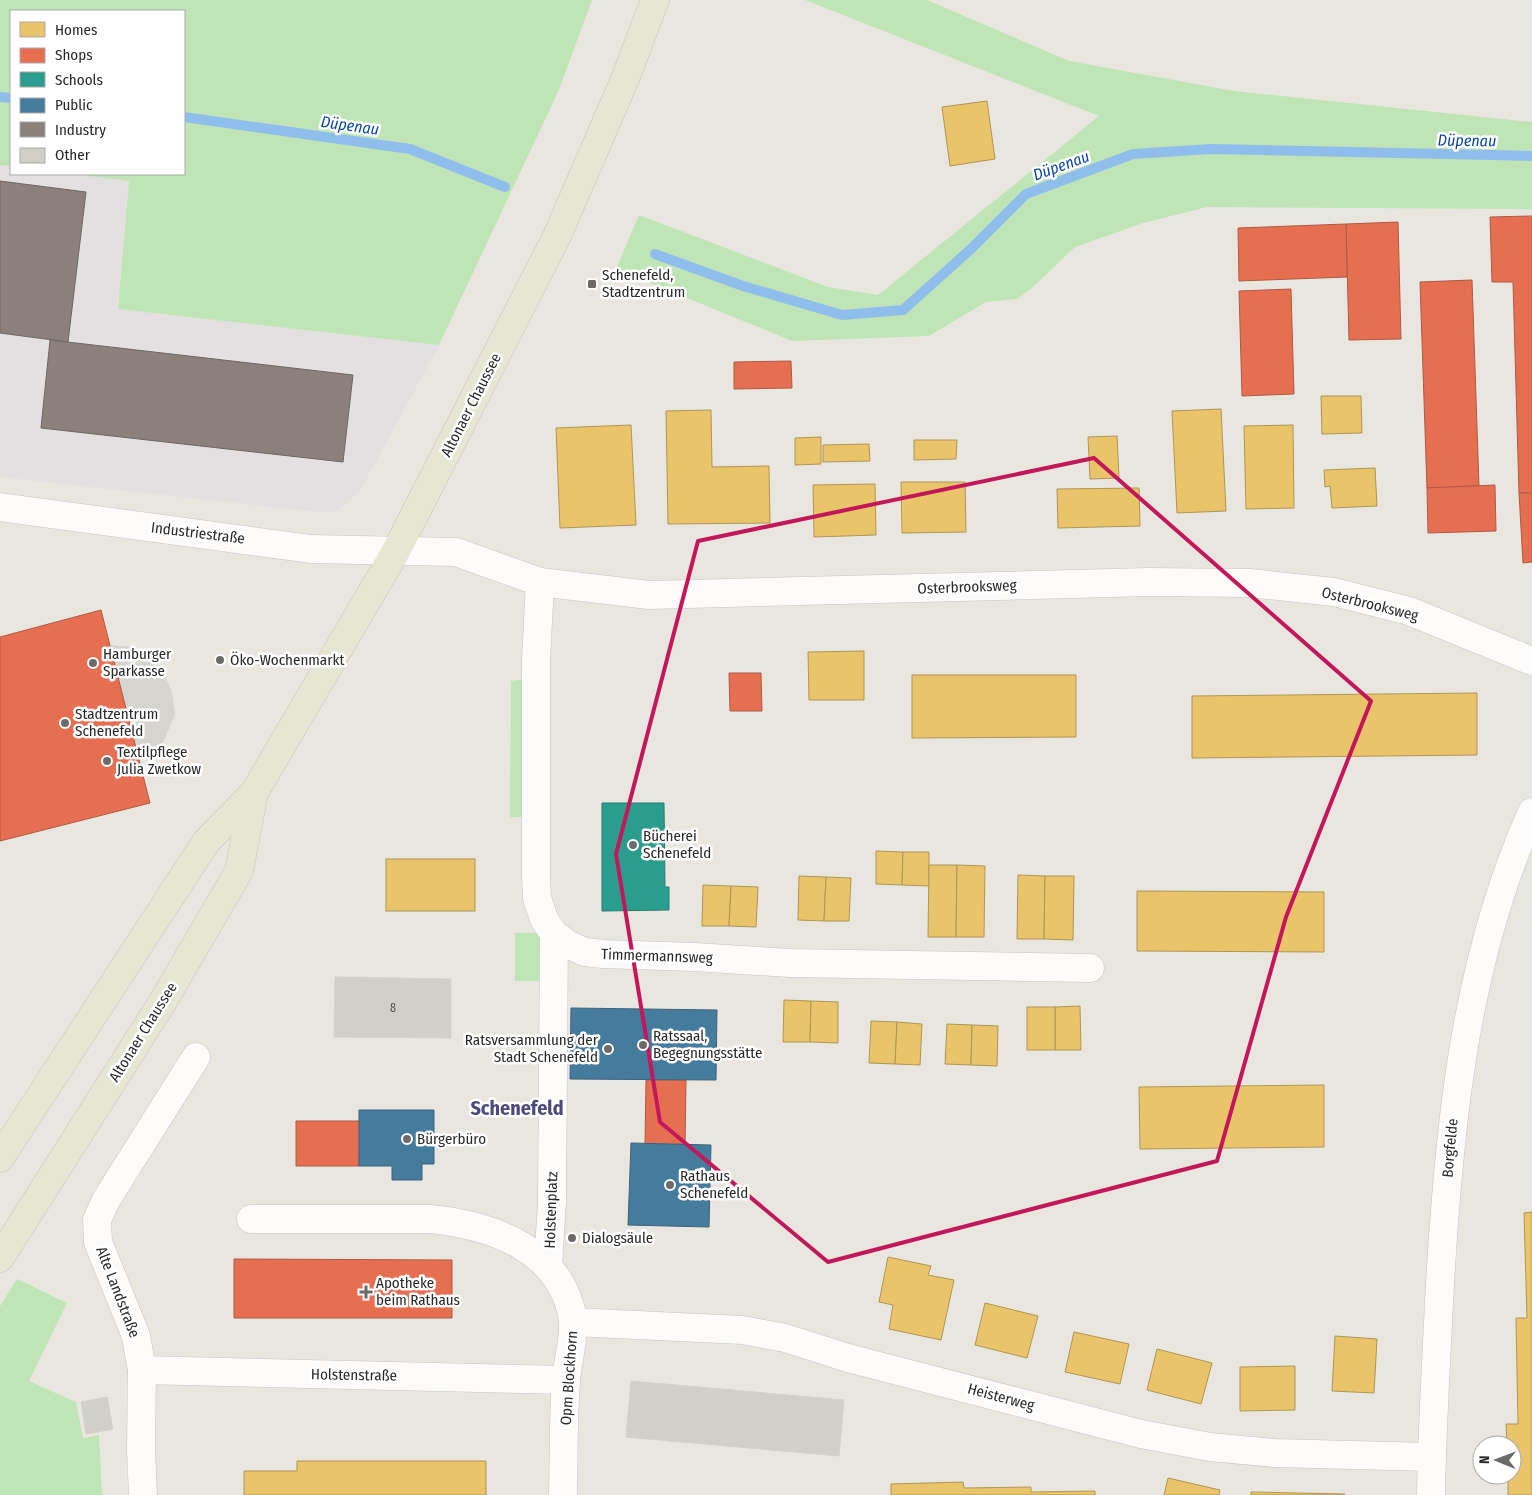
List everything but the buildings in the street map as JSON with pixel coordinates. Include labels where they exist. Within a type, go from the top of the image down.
[{"type":"main road","name":"Altonaer Chaussee","points":[[0,1158],[206,842],[254,793],[396,551],[557,236],[625,79],[654,0]]},
{"type":"main road","name":"Altonaer Chaussee","points":[[0,1258],[162,1003],[239,871],[254,793]]},
{"type":"street","name":"Industriestraße","points":[[0,506],[311,549],[396,551]]},
{"type":"street","name":"Osterbrooksweg","points":[[396,551],[456,552],[540,582],[649,595],[1157,582],[1248,583],[1334,592],[1408,611],[1532,661]]},
{"type":"street","name":"Timmermannsweg","points":[[540,582],[536,661],[536,876],[537,898],[544,919],[554,934],[585,952],[603,954],[790,963],[1090,968]]},
{"type":"street","name":"Borgfelde","points":[[1431,1495],[1443,1228],[1458,1079],[1470,1011],[1488,930],[1505,879],[1532,812]]},
{"type":"street","name":"Holstenplatz","points":[[548,1266],[552,1202],[554,934]]},
{"type":"street","name":"Alte Landstraße","points":[[143,1495],[141,1450],[142,1370],[136,1336],[98,1242],[97,1220],[106,1200],[196,1057]]},
{"type":"street","name":"Holstenplatz","points":[[251,1218],[430,1219],[457,1222],[494,1232],[527,1249],[548,1266]]},
{"type":"street","name":"Opm Blockhorn","points":[[548,1266],[564,1291],[573,1322],[566,1380],[563,1495]]},
{"type":"street","name":"Heisterweg","points":[[573,1322],[742,1330],[785,1338],[848,1358],[1132,1431],[1210,1447],[1274,1453],[1432,1457]]},
{"type":"street","name":"Holstenstraße","points":[[142,1370],[566,1380]]},
{"type":"highlighted area","points":[[1094,458],[1371,701],[1286,917],[1217,1161],[828,1262],[660,1122],[616,854],[698,541]]},
{"type":"shaded area","points":[[0,165],[10,166],[10,175],[82,175],[129,180],[118,309],[439,345],[359,493],[336,512],[307,511],[0,477]]},
{"type":"shaded area","points":[[110,645],[132,647],[150,656],[162,670],[172,692],[175,715],[163,742],[150,755],[139,761]]},
{"type":"green space","points":[[0,0],[592,0],[558,92],[439,345],[118,309],[129,181],[81,175],[185,175],[185,10],[10,10],[10,166],[0,165]]},
{"type":"green space","points":[[805,0],[927,0],[1069,61],[1234,91],[1532,122],[1532,209],[1207,207],[1143,223],[1075,247],[1032,288],[1017,299],[986,302],[929,336],[792,341],[616,269],[639,215],[828,287],[878,295],[1099,116]]},
{"type":"green space","points":[[523,679],[523,817],[510,817],[511,681]]},
{"type":"green space","points":[[515,933],[540,933],[540,981],[515,981]]},
{"type":"green space","points":[[17,1279],[67,1303],[29,1381],[76,1402],[83,1438],[99,1435],[102,1495],[0,1495],[0,1306]]},
{"type":"waterway","name":"Düpenau","points":[[0,97],[10,98]]},
{"type":"waterway","name":"Düpenau","points":[[185,117],[410,149],[505,187]]},
{"type":"waterway","name":"Düpenau","points":[[655,254],[743,286],[842,315],[903,310],[972,248],[1026,194],[1133,154],[1211,149],[1532,156]]},
{"type":"place","name":"Schenefeld, Stadtzentrum","points":[[592,284]]},
{"type":"place","name":"Öko-Wochenmarkt","points":[[220,660]]},
{"type":"place","name":"Hamburger Sparkasse","points":[[93,663]]},
{"type":"place","name":"Stadtzentrum Schenefeld","points":[[65,723]]},
{"type":"place","name":"Textilpflege Julia Zwetkow","points":[[107,761]]},
{"type":"place","name":"Bücherei Schenefeld","points":[[633,845]]},
{"type":"place","name":"Ratssaal, Begegnungsstätte","points":[[643,1045]]},
{"type":"place","name":"Ratsversammlung der Stadt Schenefeld","points":[[608,1049]]},
{"type":"place","name":"Bürgerbüro","points":[[407,1139]]},
{"type":"place","name":"Rathaus Schenefeld","points":[[670,1185]]},
{"type":"place","name":"Dialogsäule","points":[[572,1238]]},
{"type":"place","name":"Apotheke beim Rathaus","points":[[366,1292]]},
{"type":"district","name":"Schenefeld","points":[[517,1108]]}]
